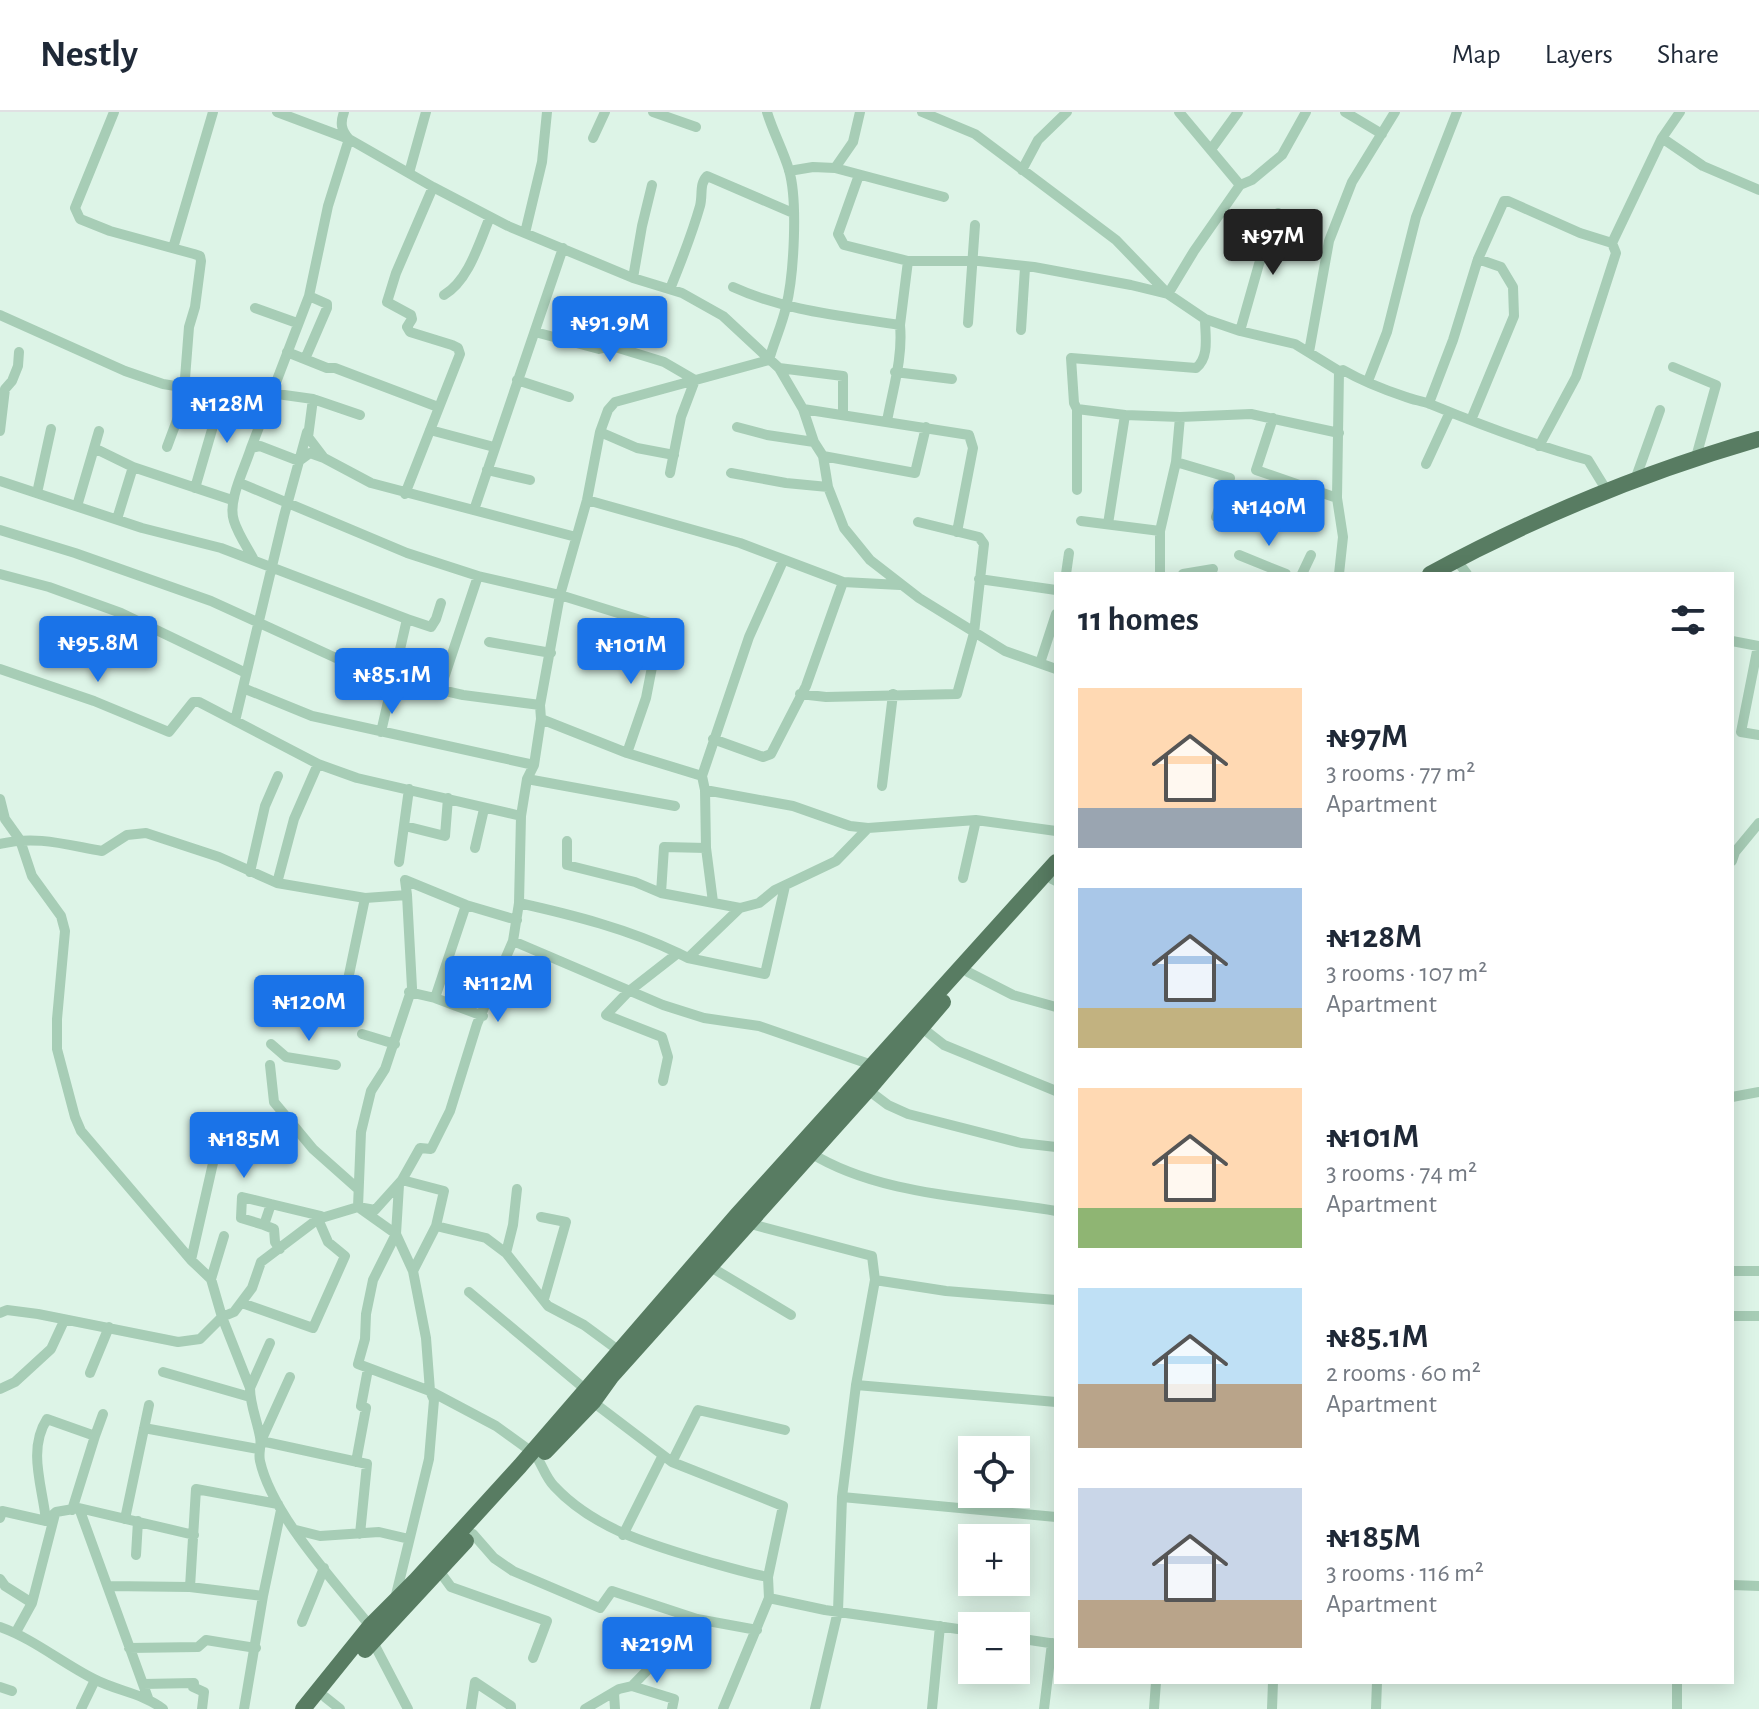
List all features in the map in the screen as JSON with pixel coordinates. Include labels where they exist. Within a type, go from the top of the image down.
[{"type":"main road","points":[[1434,572],[1535,521],[1607,491],[1696,457],[1759,439]]},
{"type":"main road","points":[[1464,570],[1511,539],[1636,484],[1759,447]]},
{"type":"main road","points":[[320,1703],[395,1599],[535,1456],[589,1396],[611,1377],[650,1324],[872,1065],[1054,864]]},
{"type":"main road","points":[[589,1396],[618,1350],[650,1324],[709,1266],[868,1090],[968,972],[1054,880]]},
{"type":"main road","points":[[303,1709],[371,1633],[440,1572],[535,1456]]},
{"type":"street","points":[[114,112],[75,208],[76,214],[110,231],[200,256],[201,261],[189,327],[183,404],[167,447]]},
{"type":"street","points":[[173,248],[213,112]]},
{"type":"street","points":[[277,112],[296,116],[349,139],[490,217],[633,278],[682,293],[723,316],[779,368],[803,409],[814,442],[823,456],[828,487],[844,528],[870,560],[974,633],[1005,651],[1054,668]]},
{"type":"street","points":[[344,112],[342,132],[349,139]]},
{"type":"street","points":[[409,173],[426,112]]},
{"type":"street","points":[[525,233],[542,162],[547,112]]},
{"type":"street","points":[[593,138],[605,112]]},
{"type":"street","points":[[653,112],[696,127]]},
{"type":"street","points":[[767,112],[789,171],[793,213],[787,306],[769,360]]},
{"type":"street","points":[[835,168],[853,142],[860,112]]},
{"type":"street","points":[[922,112],[975,134],[1116,240],[1168,294],[1205,319],[1295,344],[1339,371],[1429,403],[1449,414],[1588,460],[1607,491]]},
{"type":"street","points":[[1179,112],[1240,185]]},
{"type":"street","points":[[1212,148],[1238,112]]},
{"type":"street","points":[[1168,294],[1240,185],[1252,180],[1282,155],[1306,112]]},
{"type":"street","points":[[1345,112],[1382,134]]},
{"type":"street","points":[[1309,352],[1329,241],[1352,182],[1395,112]]},
{"type":"street","points":[[1368,381],[1387,332],[1416,217],[1457,112]]},
{"type":"street","points":[[1022,170],[1038,140],[1065,113]]},
{"type":"street","points":[[1539,446],[1576,377],[1616,253],[1612,243],[1676,114]]},
{"type":"street","points":[[1662,138],[1703,166],[1759,190]]},
{"type":"street","points":[[254,560],[234,523],[232,500],[309,296],[328,206],[349,139]]},
{"type":"street","points":[[789,171],[813,167],[835,168],[944,197]]},
{"type":"street","points":[[859,175],[838,234],[844,245],[908,261],[971,260],[1034,267],[1168,294]]},
{"type":"street","points":[[670,289],[693,229],[701,203],[702,183],[707,176],[793,213]]},
{"type":"street","points":[[633,278],[652,185]]},
{"type":"street","points":[[405,494],[460,354],[458,348],[410,332],[407,327],[411,315],[387,302],[396,273],[433,187]]},
{"type":"street","points":[[1429,403],[1453,340],[1478,259],[1504,201],[1612,243]]},
{"type":"street","points":[[1240,331],[1259,264],[1278,213]]},
{"type":"street","points":[[444,295],[456,287],[490,217]]},
{"type":"street","points":[[968,323],[975,225]]},
{"type":"street","points":[[474,510],[563,248]]},
{"type":"street","points":[[1471,420],[1514,316],[1513,287],[1501,267],[1478,259]]},
{"type":"street","points":[[887,421],[895,372],[900,364],[900,325],[908,261]]},
{"type":"street","points":[[1021,330],[1025,268]]},
{"type":"street","points":[[733,287],[787,306],[900,325]]},
{"type":"street","points":[[305,359],[327,308],[322,300],[309,296]]},
{"type":"street","points":[[255,308],[297,323]]},
{"type":"street","points":[[0,315],[125,371],[163,384],[313,399],[360,415]]},
{"type":"street","points":[[1077,490],[1077,409],[1071,358],[1196,368],[1203,363],[1205,319]]},
{"type":"street","points":[[535,332],[599,349],[612,346],[664,362],[695,380]]},
{"type":"street","points":[[0,431],[5,389],[15,374],[19,352]]},
{"type":"street","points":[[287,352],[438,407]]},
{"type":"street","points":[[0,1313],[7,1310],[178,1342],[200,1339],[242,1303],[252,1288],[261,1262],[320,1218],[358,1207],[375,1210],[400,1183],[420,1148],[431,1149],[450,1111],[477,1024],[513,941],[519,903],[521,816],[527,779],[534,765],[540,705],[560,595],[608,410],[615,402],[769,360]]},
{"type":"street","points":[[1673,367],[1716,385],[1696,457]]},
{"type":"street","points":[[779,368],[843,376],[843,414]]},
{"type":"street","points":[[1339,371],[1337,498],[1343,537],[1339,572]]},
{"type":"street","points":[[895,372],[952,379]]},
{"type":"street","points":[[517,380],[569,397]]},
{"type":"street","points":[[670,473],[681,417],[695,380]]},
{"type":"street","points":[[195,488],[223,392]]},
{"type":"street","points":[[235,721],[313,399]]},
{"type":"street","points":[[803,409],[969,435],[972,439],[957,532]]},
{"type":"street","points":[[1077,409],[1180,417],[1251,414],[1339,433]]},
{"type":"street","points":[[1635,480],[1660,410]]},
{"type":"street","points":[[1426,464],[1449,414]]},
{"type":"street","points":[[1108,524],[1125,415]]},
{"type":"street","points":[[1160,572],[1160,531],[1176,462],[1180,417]]},
{"type":"street","points":[[1273,418],[1256,470],[1337,498]]},
{"type":"street","points":[[737,427],[814,442]]},
{"type":"street","points":[[823,456],[915,473],[926,427]]},
{"type":"street","points":[[37,493],[51,429]]},
{"type":"street","points":[[308,429],[308,437],[324,458]]},
{"type":"street","points":[[430,430],[494,447]]},
{"type":"street","points":[[77,506],[99,431]]},
{"type":"street","points":[[600,432],[637,448],[674,455]]},
{"type":"street","points":[[251,448],[260,446],[299,461]]},
{"type":"street","points":[[94,448],[133,467],[232,500]]},
{"type":"street","points":[[299,461],[310,453],[371,483],[405,494],[576,537]]},
{"type":"street","points":[[1176,462],[1230,478],[1216,517]]},
{"type":"street","points":[[117,519],[133,467]]},
{"type":"street","points":[[487,470],[530,480]]},
{"type":"street","points":[[731,473],[828,487]]},
{"type":"street","points":[[0,481],[181,539],[221,548],[431,627],[441,603]]},
{"type":"street","points":[[240,483],[407,553],[676,631]]},
{"type":"street","points":[[587,500],[740,543],[843,582],[902,585]]},
{"type":"street","points":[[1081,521],[1160,531]]},
{"type":"street","points":[[800,694],[826,697],[957,694],[974,633],[983,539],[918,522]]},
{"type":"street","points":[[0,530],[211,601],[336,658],[440,690],[540,705]]},
{"type":"street","points":[[1066,572],[1069,553]]},
{"type":"street","points":[[1239,555],[1281,572]]},
{"type":"street","points":[[1303,572],[1311,555]]},
{"type":"street","points":[[713,902],[702,776],[749,637],[783,561]]},
{"type":"street","points":[[1195,572],[1213,569]]},
{"type":"street","points":[[0,574],[49,587],[121,613],[246,673]]},
{"type":"street","points":[[440,690],[478,576]]},
{"type":"street","points":[[979,579],[1054,590]]},
{"type":"street","points":[[713,739],[767,758],[806,686],[843,582]]},
{"type":"street","points":[[381,732],[407,619]]},
{"type":"street","points":[[1040,663],[1054,620]]},
{"type":"street","points":[[627,753],[646,698],[660,626]]},
{"type":"street","points":[[1734,641],[1758,646],[1736,732],[1759,735]]},
{"type":"street","points":[[489,642],[551,653]]},
{"type":"street","points":[[0,669],[94,701],[169,732],[195,701],[318,764],[370,782],[521,816]]},
{"type":"street","points":[[243,688],[312,716],[534,765]]},
{"type":"street","points":[[882,786],[893,694]]},
{"type":"street","points":[[541,719],[627,753],[702,776]]},
{"type":"street","points":[[277,883],[294,819],[318,764]]},
{"type":"street","points":[[250,872],[265,806],[278,776]]},
{"type":"street","points":[[527,779],[675,806]]},
{"type":"street","points":[[399,862],[409,789]]},
{"type":"street","points":[[705,790],[793,806],[850,826],[868,828],[976,820],[1054,831]]},
{"type":"street","points":[[405,826],[445,836],[448,798]]},
{"type":"street","points":[[0,799],[5,819],[20,840],[32,876],[61,916],[65,931],[57,1049],[81,1131],[191,1260],[211,1279],[250,1393],[260,1445],[260,1463],[279,1507],[371,1633],[408,1709]]},
{"type":"street","points":[[475,848],[484,809]]},
{"type":"street","points":[[963,878],[976,820]]},
{"type":"street","points":[[1734,855],[1759,823]]},
{"type":"street","points":[[663,1081],[668,1057],[662,1037],[606,1015],[628,992],[683,955],[740,908],[759,903],[775,890],[836,861],[868,828]]},
{"type":"street","points":[[0,844],[20,840],[59,841],[102,851],[127,835],[146,833],[219,857],[277,883],[365,898],[407,895]]},
{"type":"street","points":[[567,841],[567,865],[635,882],[661,893],[740,908]]},
{"type":"street","points":[[661,893],[664,847],[706,848]]},
{"type":"street","points":[[358,1207],[361,1132],[371,1091],[385,1069],[395,1044],[412,988],[405,880],[466,905],[517,920]]},
{"type":"street","points":[[519,903],[653,941],[683,955],[765,974],[785,886]]},
{"type":"street","points":[[341,1013],[365,898]]},
{"type":"street","points":[[435,998],[466,905]]},
{"type":"street","points":[[513,941],[628,992],[704,1018],[759,1026],[872,1065]]},
{"type":"street","points":[[968,972],[1013,995],[1054,1006]]},
{"type":"street","points":[[409,992],[483,1016]]},
{"type":"street","points":[[921,1027],[944,1045],[1054,1090]]},
{"type":"street","points":[[362,1034],[395,1044]]},
{"type":"street","points":[[271,1044],[286,1057],[336,1065]]},
{"type":"street","points":[[270,1065],[274,1102],[313,1149],[358,1189]]},
{"type":"street","points":[[868,1090],[888,1105],[908,1114],[1021,1143],[1054,1147]]},
{"type":"street","points":[[1734,1097],[1759,1092]]},
{"type":"street","points":[[191,1260],[209,1192],[216,1150]]},
{"type":"street","points":[[809,1152],[834,1168],[924,1192],[1054,1211]]},
{"type":"street","points":[[400,1183],[444,1191],[436,1226],[413,1271]]},
{"type":"street","points":[[400,1183],[396,1234],[373,1280],[365,1339],[358,1364],[430,1391],[496,1426],[535,1456],[552,1485],[595,1520],[623,1535],[768,1577]]},
{"type":"street","points":[[506,1253],[517,1189]]},
{"type":"street","points":[[280,1249],[275,1242],[274,1229],[241,1218],[242,1197],[320,1218]]},
{"type":"street","points":[[264,1225],[271,1204]]},
{"type":"street","points":[[358,1207],[396,1234],[413,1271],[426,1338],[430,1391],[434,1400],[429,1459],[395,1599]]},
{"type":"street","points":[[541,1217],[566,1222],[544,1299]]},
{"type":"street","points":[[242,1303],[313,1328],[345,1256],[328,1242],[320,1218]]},
{"type":"street","points":[[747,1223],[872,1256],[875,1280],[856,1385],[842,1497],[838,1611],[815,1709]]},
{"type":"street","points":[[436,1226],[486,1238],[506,1253],[548,1306],[584,1325],[618,1350]]},
{"type":"street","points":[[211,1279],[224,1236]]},
{"type":"street","points":[[709,1266],[791,1315]]},
{"type":"street","points":[[1734,1271],[1759,1271]]},
{"type":"street","points":[[875,1280],[946,1291],[1054,1300]]},
{"type":"street","points":[[469,1292],[667,1459],[783,1506],[768,1577],[769,1598],[723,1709]]},
{"type":"street","points":[[1734,1316],[1759,1316]]},
{"type":"street","points":[[0,1389],[15,1382],[51,1349],[64,1321]]},
{"type":"street","points":[[90,1373],[109,1327]]},
{"type":"street","points":[[250,1393],[270,1343]]},
{"type":"street","points":[[356,1462],[366,1408],[361,1406],[368,1369]]},
{"type":"street","points":[[163,1372],[250,1393]]},
{"type":"street","points":[[260,1445],[290,1377]]},
{"type":"street","points":[[856,1385],[1054,1402]]},
{"type":"street","points":[[125,1519],[149,1405]]},
{"type":"street","points":[[623,1535],[698,1410],[785,1430]]},
{"type":"street","points":[[103,1414],[76,1509],[108,1586],[148,1698]]},
{"type":"street","points":[[46,1521],[36,1458],[39,1432],[47,1419],[95,1436]]},
{"type":"street","points":[[144,1428],[367,1464],[360,1534]]},
{"type":"street","points":[[190,1587],[196,1489],[279,1507]]},
{"type":"street","points":[[842,1497],[1054,1517]]},
{"type":"street","points":[[244,1709],[279,1507]]},
{"type":"street","points":[[46,1521],[56,1512],[76,1509],[194,1535]]},
{"type":"street","points":[[0,1518],[2,1511],[46,1521]]},
{"type":"street","points":[[16,1632],[32,1603],[56,1512]]},
{"type":"street","points":[[136,1555],[138,1521]]},
{"type":"street","points":[[296,1530],[320,1536],[379,1532],[409,1539]]},
{"type":"street","points":[[473,1534],[494,1558],[513,1571],[600,1608],[612,1591],[697,1619],[757,1630]]},
{"type":"street","points":[[302,1622],[324,1568]]},
{"type":"street","points":[[440,1572],[451,1587],[547,1621],[533,1658]]},
{"type":"street","points":[[0,1579],[5,1586],[32,1603]]},
{"type":"street","points":[[1734,1585],[1759,1586]]},
{"type":"street","points":[[108,1586],[190,1587],[263,1596]]},
{"type":"street","points":[[769,1598],[958,1629]]},
{"type":"street","points":[[585,1709],[632,1686],[697,1619]]},
{"type":"street","points":[[932,1709],[940,1626]]},
{"type":"street","points":[[0,1627],[16,1632],[95,1680],[148,1698],[163,1709]]},
{"type":"street","points":[[129,1648],[198,1647],[206,1640],[256,1648]]},
{"type":"street","points":[[1030,1640],[1054,1644],[1044,1709]]},
{"type":"street","points":[[81,1709],[95,1680]]},
{"type":"street","points":[[471,1709],[475,1682],[511,1706],[511,1709]]},
{"type":"street","points":[[143,1684],[194,1683],[193,1687],[204,1692],[202,1709]]},
{"type":"street","points":[[1154,1709],[1156,1684]]},
{"type":"street","points":[[1272,1709],[1273,1684]]},
{"type":"street","points":[[1376,1709],[1377,1684]]},
{"type":"street","points":[[1677,1684],[1677,1709]]},
{"type":"street","points":[[632,1686],[674,1699],[672,1709]]},
{"type":"street","points":[[0,1687],[12,1691]]},
{"type":"street","points":[[614,1693],[615,1709]]},
{"type":"street","points":[[320,1703],[340,1709]]}]
